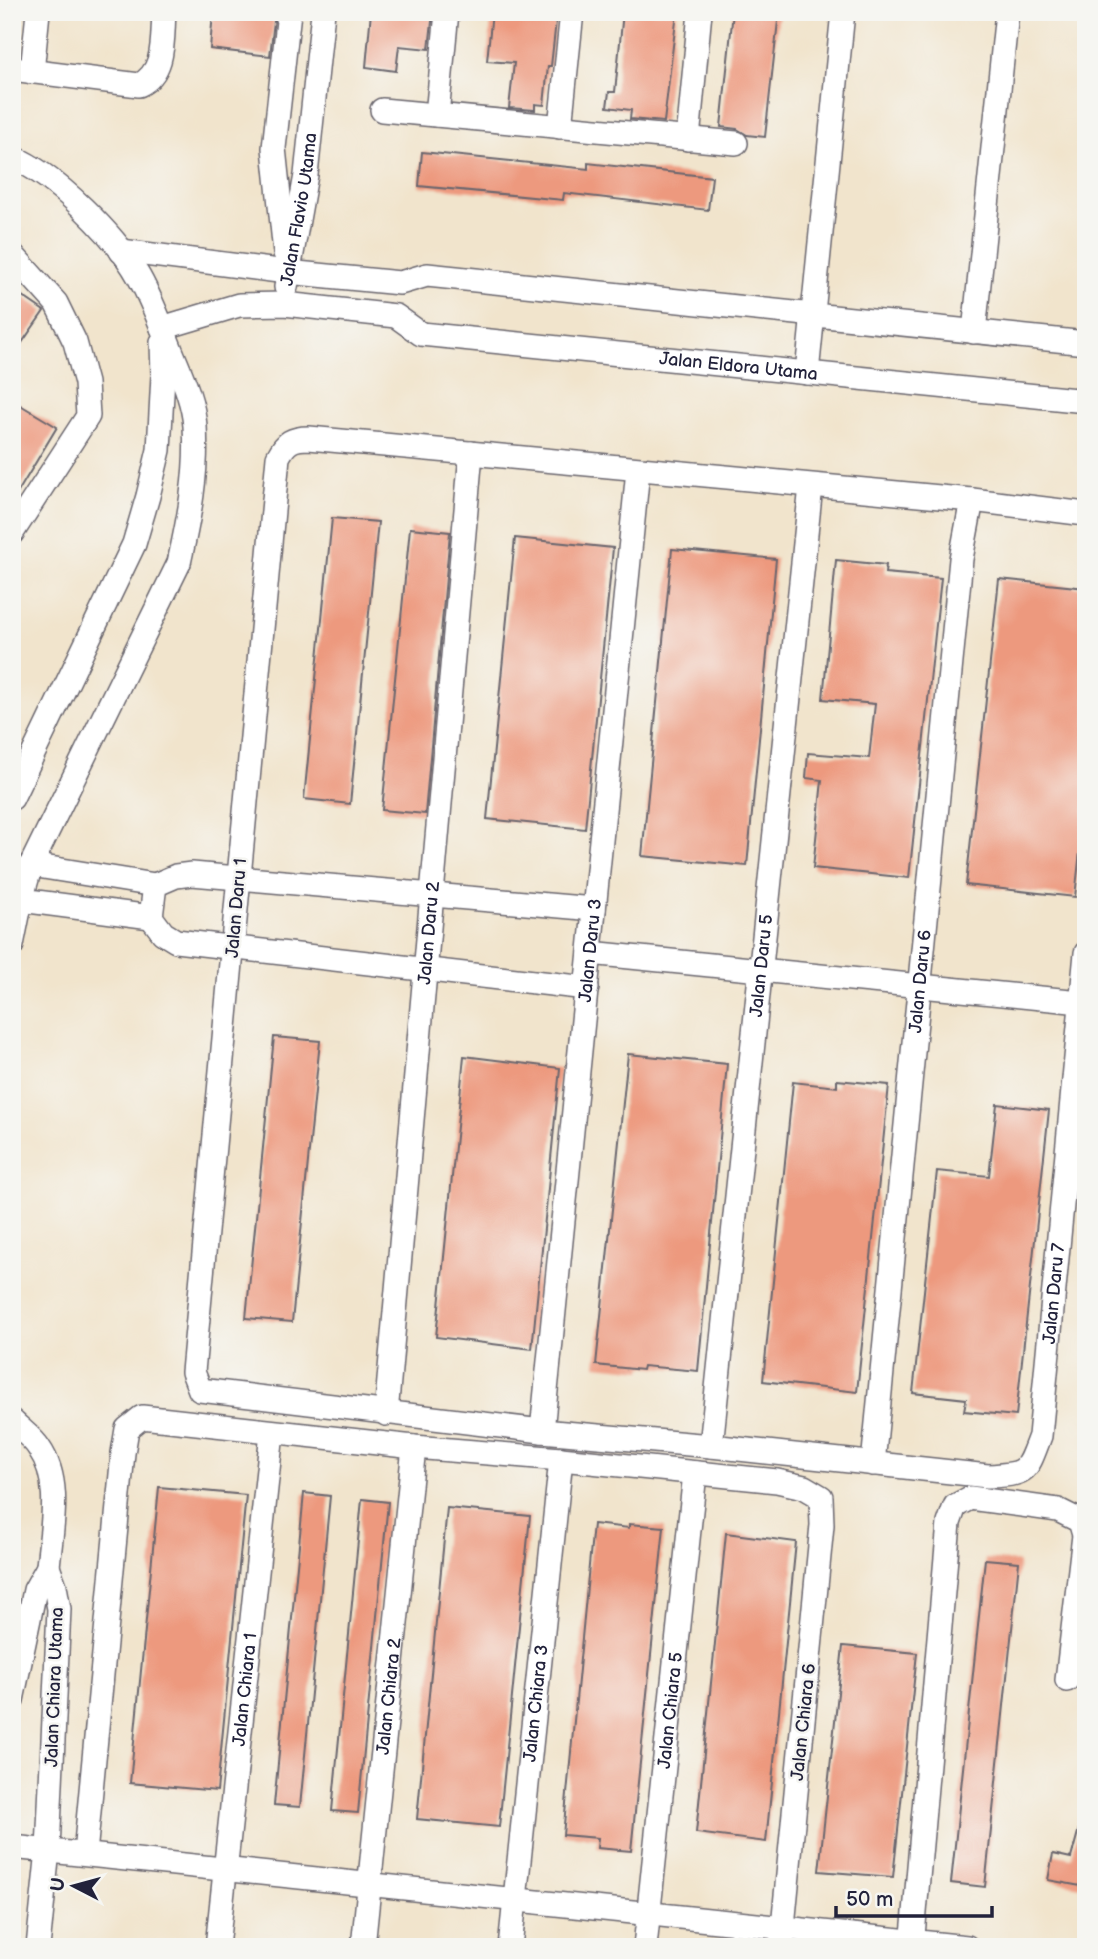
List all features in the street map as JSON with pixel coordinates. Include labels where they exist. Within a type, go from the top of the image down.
[{"type":"street","points":[[37,12],[22,70],[139,85],[151,79],[159,66],[164,12]]},
{"type":"street","name":"Jalan Flavio Utama","points":[[287,272],[274,148],[289,12]]},
{"type":"street","name":"Jalan Flavio Utama","points":[[287,272],[306,175],[323,12]]},
{"type":"street","points":[[437,115],[447,12]]},
{"type":"street","points":[[560,127],[572,12]]},
{"type":"street","points":[[688,139],[700,12]]},
{"type":"street","points":[[807,373],[843,12]]},
{"type":"street","points":[[974,332],[1007,12]]},
{"type":"street","points":[[382,110],[736,143]]},
{"type":"street","points":[[12,157],[26,163],[71,195],[121,251],[137,274],[189,393],[195,424],[195,467],[190,512],[179,564],[31,865],[12,945]]},
{"type":"street","points":[[121,251],[400,283],[427,275],[1086,343]]},
{"type":"street","points":[[12,254],[56,303],[70,332],[86,383],[88,416],[12,533]]},
{"type":"street","points":[[284,304],[287,272]]},
{"type":"street","points":[[162,328],[239,305],[284,304],[396,316],[400,283]]},
{"type":"street","name":"Jalan Eldora Utama","points":[[396,316],[421,334],[1086,401]]},
{"type":"street","points":[[12,798],[134,544],[159,450],[163,375],[162,328]]},
{"type":"street","name":"Jalan Daru 1","points":[[386,1414],[209,1392],[200,1390],[193,1372],[278,457],[284,445],[295,438],[471,453]]},
{"type":"street","points":[[471,453],[972,500],[1086,514]]},
{"type":"street","name":"Jalan Daru 2","points":[[386,1414],[471,453]]},
{"type":"street","name":"Jalan Daru 3","points":[[542,1431],[638,470]]},
{"type":"street","name":"Jalan Daru 5","points":[[711,1446],[811,486]]},
{"type":"street","name":"Jalan Daru 6","points":[[873,1464],[961,559],[972,500]]},
{"type":"street","points":[[31,865],[155,885],[176,876],[192,874],[594,909]]},
{"type":"street","points":[[155,885],[151,917],[163,933],[176,941],[587,988]]},
{"type":"street","points":[[21,900],[151,917]]},
{"type":"street","points":[[590,953],[1081,1002]]},
{"type":"street","name":"Jalan Daru 7","points":[[873,1464],[988,1476],[1017,1475],[1030,1464],[1040,1436],[1086,953]]},
{"type":"street","points":[[386,1414],[873,1464]]},
{"type":"street","points":[[85,1854],[127,1429],[142,1417],[414,1447],[695,1473]]},
{"type":"street","points":[[12,1421],[39,1448],[52,1474],[54,1498],[48,1567]]},
{"type":"street","name":"Jalan Chiara 1","points":[[217,1947],[272,1432]]},
{"type":"street","name":"Jalan Chiara 2","points":[[363,1947],[414,1447]]},
{"type":"street","name":"Jalan Chiara 3","points":[[510,1947],[561,1459]]},
{"type":"street","name":"Jalan Chiara 6","points":[[695,1473],[777,1481],[804,1487],[821,1497],[822,1525],[782,1937]]},
{"type":"street","name":"Jalan Chiara 5","points":[[645,1947],[695,1473]]},
{"type":"street","points":[[912,1944],[949,1523],[955,1506],[970,1497],[1058,1510],[1080,1521],[1084,1535],[1067,1680]]},
{"type":"street","name":"Jalan Chiara Utama","points":[[12,1700],[35,1590],[48,1567]]},
{"type":"street","name":"Jalan Chiara Utama","points":[[38,1947],[48,1850],[59,1609],[48,1567]]},
{"type":"street","points":[[20,1656],[45,1653],[55,1665]]},
{"type":"street","points":[[12,1847],[649,1913],[782,1937],[967,1947]]},
{"type":"building","points":[[213,12],[275,12],[270,56],[210,49]]},
{"type":"building","points":[[371,12],[433,12],[429,49],[399,46],[396,71],[366,67]]},
{"type":"building","points":[[492,12],[557,12],[544,105],[535,104],[535,110],[509,108],[514,63],[487,61]]},
{"type":"building","points":[[623,12],[677,12],[664,122],[630,119],[631,110],[607,107],[609,92],[615,92]]},
{"type":"building","points":[[733,12],[779,12],[765,137],[721,127]]},
{"type":"building","points":[[422,152],[588,169],[588,163],[712,177],[708,210],[564,193],[563,200],[419,186]]},
{"type":"building","points":[[12,289],[44,311],[12,357]]},
{"type":"building","points":[[12,400],[57,427],[12,502]]},
{"type":"building","points":[[332,518],[378,522],[350,804],[304,799]]},
{"type":"building","points":[[410,528],[450,532],[425,814],[382,810]]},
{"type":"building","points":[[515,538],[613,548],[585,829],[487,819]]},
{"type":"building","points":[[672,549],[776,559],[747,866],[642,856]]},
{"type":"building","points":[[836,560],[886,565],[885,573],[941,578],[909,878],[813,868],[822,780],[806,778],[808,753],[869,758],[875,704],[823,699]]},
{"type":"building","points":[[999,579],[1086,588],[1086,796],[1075,897],[966,885]]},
{"type":"building","points":[[274,1037],[320,1041],[292,1322],[246,1318]]},
{"type":"building","points":[[628,1054],[727,1064],[698,1371],[643,1366],[642,1370],[596,1365]]},
{"type":"building","points":[[464,1056],[560,1068],[532,1349],[436,1337]]},
{"type":"building","points":[[837,1080],[889,1085],[857,1392],[763,1381],[793,1082],[837,1087]]},
{"type":"building","points":[[997,1104],[1049,1110],[1016,1416],[964,1411],[966,1399],[913,1393],[937,1171],[989,1176]]},
{"type":"building","points":[[159,1487],[246,1495],[217,1791],[130,1783]]},
{"type":"building","points":[[304,1493],[330,1496],[300,1807],[274,1805]]},
{"type":"building","points":[[362,1499],[388,1502],[358,1813],[332,1811]]},
{"type":"building","points":[[447,1508],[530,1516],[499,1827],[417,1819]]},
{"type":"building","points":[[593,1524],[629,1528],[629,1524],[664,1527],[631,1851],[597,1848],[598,1838],[563,1835]]},
{"type":"building","points":[[726,1533],[796,1542],[766,1842],[696,1833]]},
{"type":"building","points":[[985,1559],[1019,1562],[985,1887],[951,1883]]},
{"type":"building","points":[[843,1646],[917,1653],[893,1877],[819,1871]]},
{"type":"building","points":[[1080,1825],[1086,1826],[1086,1887],[1048,1880],[1053,1854],[1071,1858]]}]
